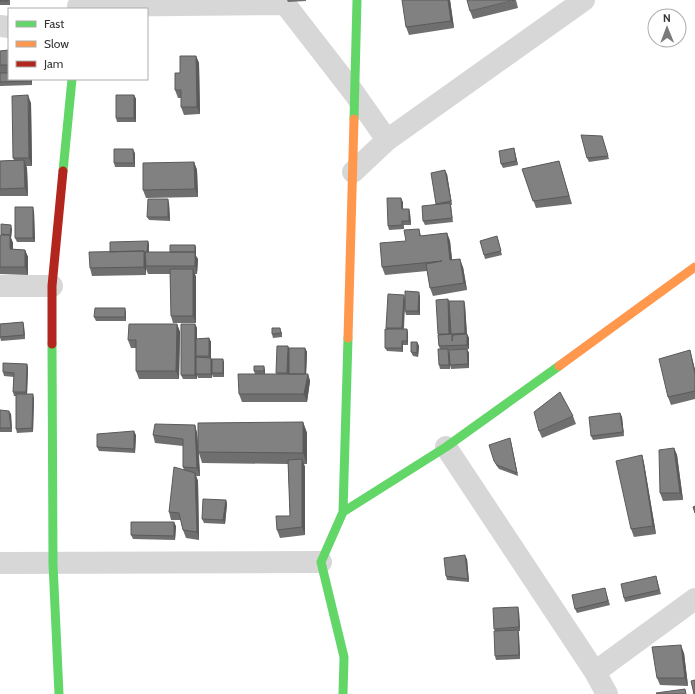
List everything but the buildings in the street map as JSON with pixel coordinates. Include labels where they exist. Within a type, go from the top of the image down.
[{"type":"street","points":[[343,694],[344,657],[321,562],[342,512],[357,0]]},
{"type":"street","points":[[353,172],[387,140],[584,0]]},
{"type":"street","points":[[78,5],[285,4],[354,93],[387,140]]},
{"type":"street","points":[[59,694],[53,564],[52,286],[72,80]]},
{"type":"street","points":[[342,512],[446,447],[695,267]]},
{"type":"street","points":[[0,286],[52,286]]},
{"type":"street","points":[[446,447],[595,672],[607,694]]},
{"type":"street","points":[[0,563],[321,562]]},
{"type":"street","points":[[595,672],[695,599]]},
{"type":"traffic: fast","points":[[354,119],[357,0]]},
{"type":"traffic: fast","points":[[63,171],[72,80]]},
{"type":"traffic: fast","points":[[343,694],[344,657],[321,562],[343,512],[348,338]]},
{"type":"traffic: fast","points":[[52,344],[53,564],[59,694]]},
{"type":"traffic: fast","points":[[343,512],[446,447],[559,366]]},
{"type":"traffic: slow","points":[[348,338],[354,119]]},
{"type":"traffic: slow","points":[[559,366],[695,267]]},
{"type":"traffic: jam","points":[[52,344],[52,286],[63,171]]}]
